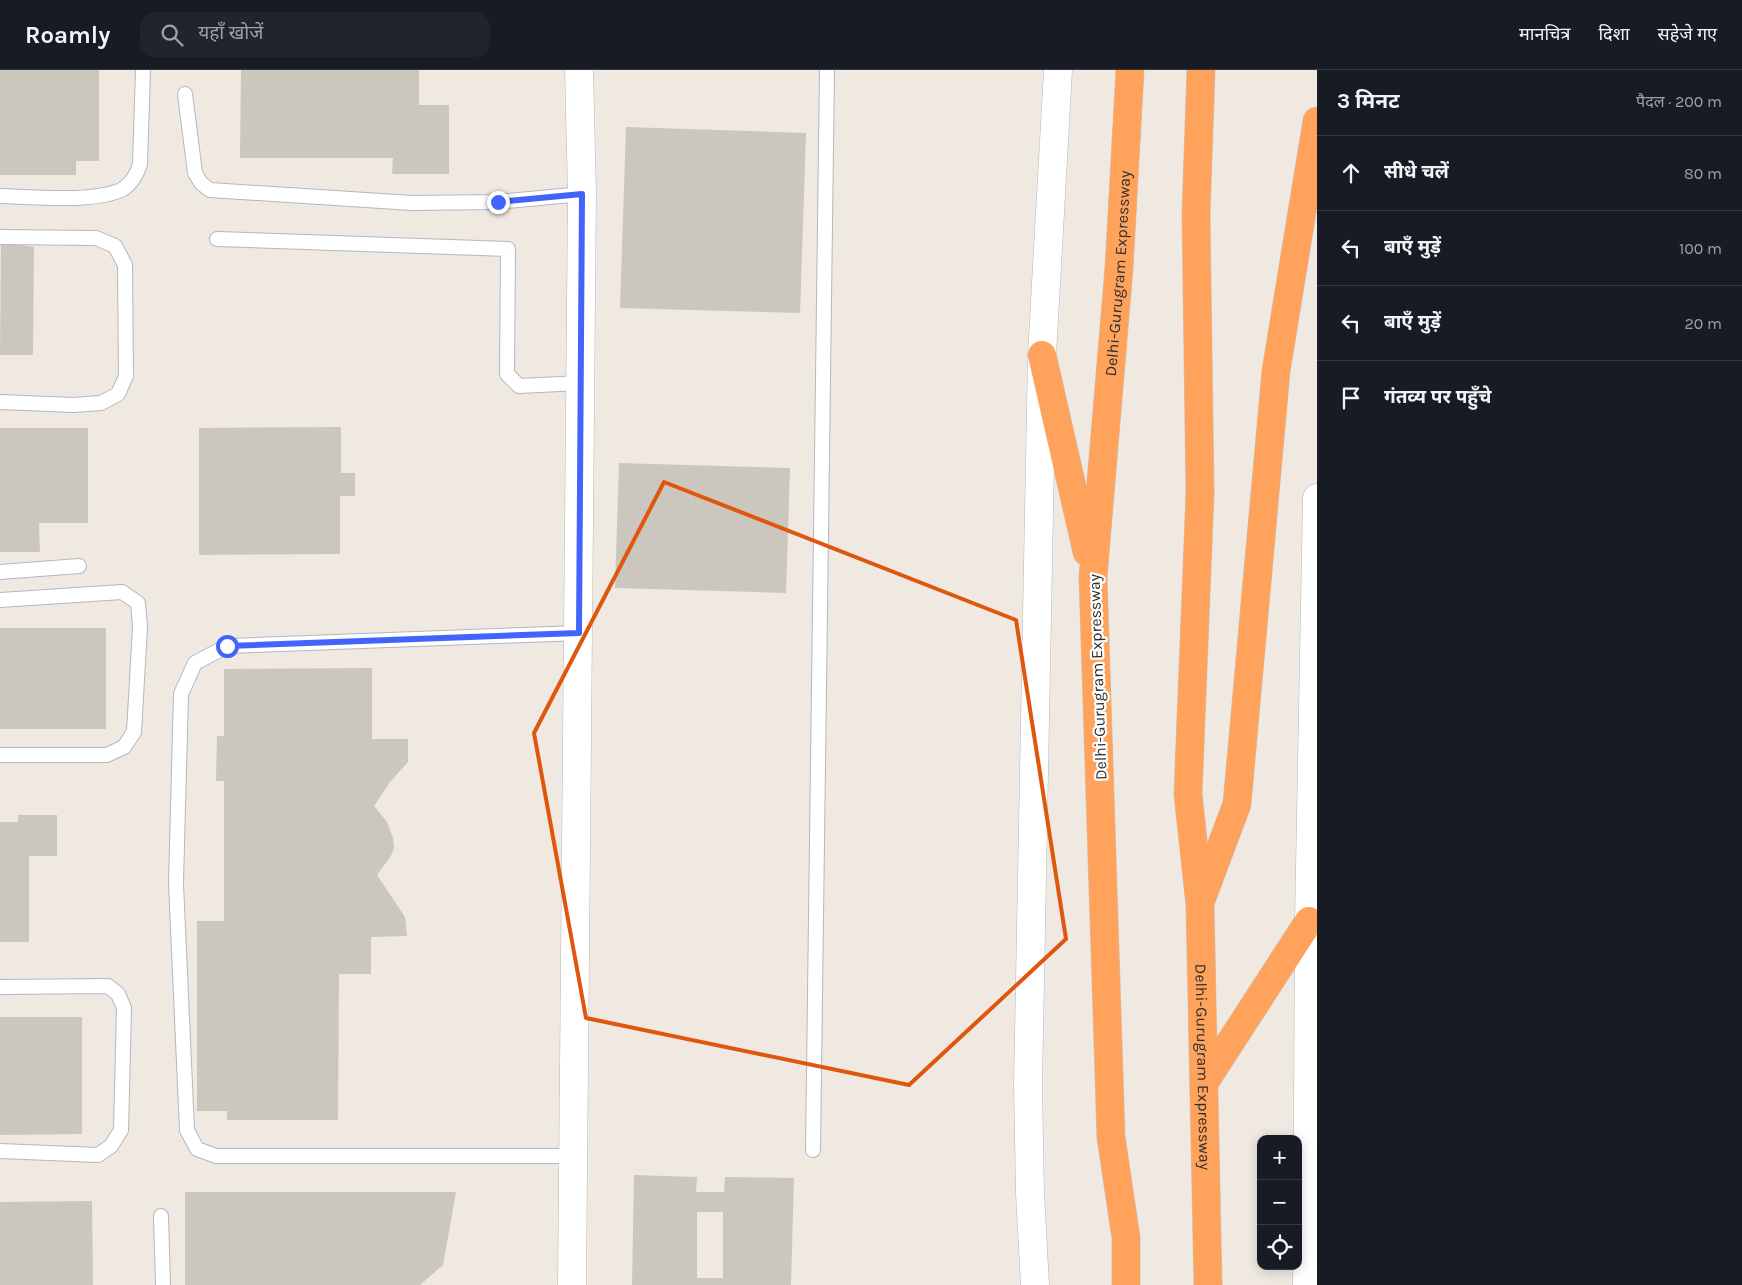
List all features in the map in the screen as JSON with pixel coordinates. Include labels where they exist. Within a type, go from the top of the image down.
[{"type":"highway","name":"Delhi-Gurugram Expressway","points":[[1126,1285],[1126,1238],[1111,1138],[1093,577],[1119,268],[1130,70]]},
{"type":"highway","name":"Delhi-Gurugram Expressway","points":[[1201,70],[1196,214],[1200,493],[1188,794],[1200,905],[1208,1285]]},
{"type":"highway","points":[[1200,905],[1237,804],[1276,371],[1317,120]]},
{"type":"highway","points":[[1042,355],[1093,577]]},
{"type":"highway","points":[[1204,1083],[1309,921]]},
{"type":"main road","points":[[572,1285],[581,383],[582,194],[579,70]]},
{"type":"main road","points":[[1035,1285],[1030,1193],[1028,1085],[1042,355],[1058,70]]},
{"type":"main road","points":[[1307,1285],[1309,921],[1317,498]]},
{"type":"main road","points":[[1309,921],[1317,892]]},
{"type":"lane","points":[[0,196],[78,197],[108,195],[125,188],[136,176],[140,164],[143,70]]},
{"type":"lane","points":[[813,1150],[828,70]]},
{"type":"lane","points":[[185,94],[195,173],[201,183],[210,190],[412,203],[498,202],[582,194]]},
{"type":"lane","points":[[0,237],[96,238],[115,246],[125,265],[126,376],[118,394],[101,403],[73,406],[0,402]]},
{"type":"lane","points":[[217,239],[508,249],[508,374],[519,386],[581,383]]},
{"type":"lane","points":[[0,572],[79,566]]},
{"type":"lane","points":[[0,600],[122,592],[138,603],[140,627],[134,732],[124,747],[108,755],[0,755]]},
{"type":"lane","points":[[574,1156],[216,1156],[197,1149],[187,1130],[176,883],[181,694],[195,663],[227,646],[579,633]]},
{"type":"lane","points":[[0,987],[108,986],[118,994],[124,1008],[121,1130],[111,1146],[98,1155],[0,1151]]},
{"type":"lane","points":[[161,1216],[163,1285]]},
{"type":"highlighted area","points":[[664,482],[1016,620],[1066,939],[909,1085],[586,1018],[534,733]]},
{"type":"building","points":[[0,70],[99,70],[99,161],[76,161],[76,175],[0,175]]},
{"type":"building","points":[[241,70],[419,70],[419,105],[449,105],[449,174],[392,174],[393,158],[240,158]]},
{"type":"building","points":[[626,127],[806,133],[800,313],[620,308]]},
{"type":"building","points":[[1,242],[34,247],[33,355],[0,355]]},
{"type":"building","points":[[341,427],[341,473],[355,473],[355,496],[340,496],[340,554],[199,555],[199,428]]},
{"type":"building","points":[[0,428],[88,428],[88,523],[39,523],[40,552],[0,552]]},
{"type":"building","points":[[619,463],[790,468],[786,593],[615,588]]},
{"type":"building","points":[[0,628],[106,628],[106,729],[0,729]]},
{"type":"building","points":[[372,668],[372,739],[408,739],[408,762],[390,782],[374,806],[387,822],[393,838],[394,848],[391,856],[377,875],[405,917],[407,936],[371,937],[371,974],[339,974],[338,1120],[227,1120],[227,1111],[197,1111],[197,921],[224,921],[224,781],[216,781],[217,736],[224,736],[224,669]]},
{"type":"building","points":[[18,815],[57,815],[57,856],[29,856],[29,942],[0,942],[0,822],[18,822]]},
{"type":"building","points":[[0,1017],[82,1017],[82,1134],[0,1135]]},
{"type":"building","points":[[634,1175],[697,1177],[696,1192],[724,1192],[725,1177],[794,1178],[791,1285],[632,1285]],"holes":[[[697,1212],[723,1212],[723,1278],[697,1278]]]},
{"type":"building","points":[[185,1192],[456,1192],[443,1265],[420,1285],[185,1285]]},
{"type":"building","points":[[92,1201],[93,1285],[0,1285],[0,1202]]},
{"type":"route","points":[[227,646],[579,633],[582,194],[498,202]]}]
